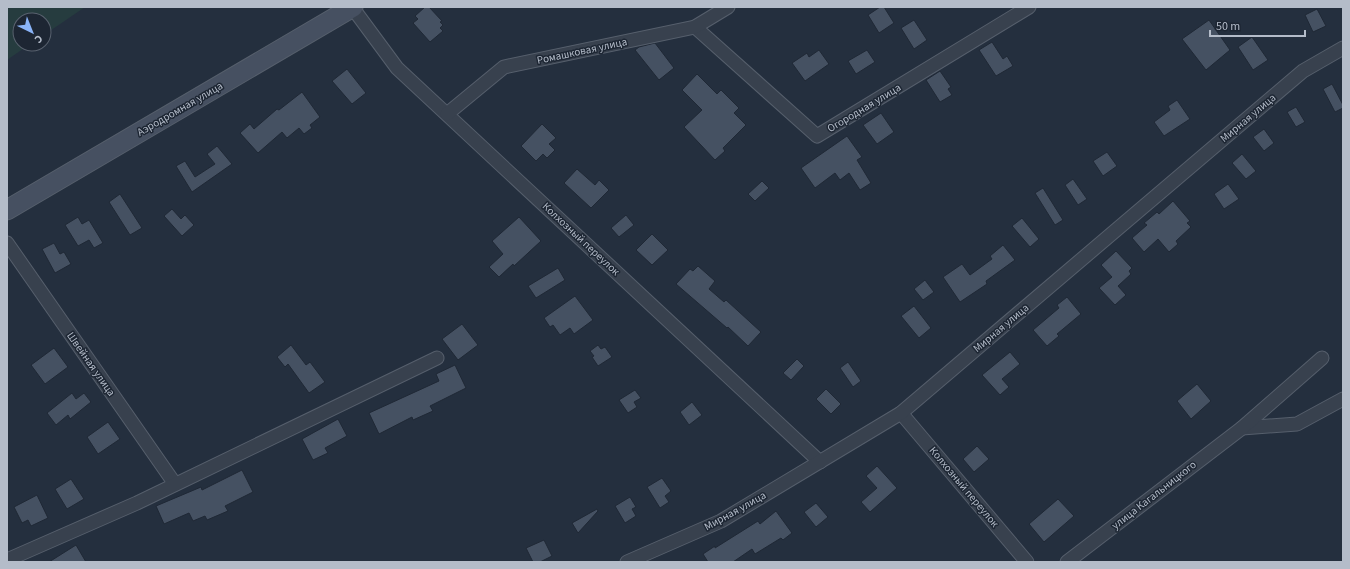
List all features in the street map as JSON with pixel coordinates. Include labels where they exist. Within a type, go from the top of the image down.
[{"type":"street","name":"Колхозный переулок","points":[[353,7],[397,68],[820,462]]},
{"type":"street","name":"Аэродромная улица","points":[[7,210],[353,7]]},
{"type":"street","name":"Ромашковая улица","points":[[447,114],[504,67],[695,27],[728,7]]},
{"type":"street","name":"Огородная улица","points":[[695,27],[817,136],[1029,7]]},
{"type":"street","name":"Мирная улица","points":[[627,562],[721,521],[901,412],[1304,71],[1343,48]]},
{"type":"street","name":"Швейная улица","points":[[7,243],[175,484]]},
{"type":"street","points":[[7,560],[175,484],[437,358]]},
{"type":"street","name":"улица Кагальницкого","points":[[1067,562],[1242,428],[1322,358]]},
{"type":"street","points":[[1242,428],[1297,424],[1343,400]]},
{"type":"street","name":"Колхозный переулок","points":[[901,412],[1027,562]]},
{"type":"green space","points":[[7,7],[85,7],[52,30],[52,12],[12,12],[12,52],[18,52],[7,60]]},
{"type":"building","points":[[425,7],[429,7],[442,21],[440,22],[443,25],[440,28],[443,31],[430,42],[413,23],[418,19],[415,16]]},
{"type":"building","points":[[880,7],[884,7],[894,23],[879,33],[868,15]]},
{"type":"building","points":[[1317,9],[1326,26],[1313,32],[1305,15]]},
{"type":"building","points":[[914,20],[927,40],[914,49],[901,28]]},
{"type":"building","points":[[1209,20],[1230,50],[1206,70],[1182,39]]},
{"type":"building","points":[[1252,37],[1268,60],[1253,70],[1238,47]]},
{"type":"building","points":[[992,42],[1003,59],[1007,56],[1013,66],[996,76],[979,50]]},
{"type":"building","points":[[655,43],[674,68],[659,80],[635,50],[639,47]]},
{"type":"building","points":[[819,50],[829,64],[805,81],[792,63],[807,53],[809,57]]},
{"type":"building","points":[[867,50],[875,62],[856,74],[848,61]]},
{"type":"building","points":[[347,69],[366,93],[352,104],[332,81]]},
{"type":"building","points":[[940,71],[951,87],[948,89],[952,95],[940,102],[926,80]]},
{"type":"building","points":[[697,74],[717,94],[721,90],[739,108],[734,113],[746,125],[723,148],[725,151],[715,160],[684,127],[702,110],[682,90]]},
{"type":"building","points":[[1332,84],[1343,105],[1343,108],[1335,112],[1323,89]]},
{"type":"building","points":[[302,92],[320,117],[310,125],[312,128],[304,134],[299,128],[287,138],[282,132],[258,153],[240,133],[250,124],[254,129],[277,109],[279,110]]},
{"type":"building","points":[[1177,100],[1190,119],[1164,136],[1154,122],[1170,110],[1168,106]]},
{"type":"building","points":[[1296,107],[1305,122],[1296,127],[1287,112]]},
{"type":"building","points":[[881,113],[894,132],[877,144],[863,125]]},
{"type":"building","points":[[542,124],[556,138],[549,144],[555,150],[547,158],[543,154],[536,161],[521,146]]},
{"type":"building","points":[[1264,129],[1274,143],[1264,151],[1253,137]]},
{"type":"building","points":[[847,136],[862,157],[857,160],[871,183],[860,190],[849,173],[840,180],[835,173],[815,188],[801,168]]},
{"type":"building","points":[[217,146],[232,164],[192,192],[176,166],[185,161],[195,177],[215,164],[207,154]]},
{"type":"building","points":[[1107,152],[1117,166],[1103,176],[1093,161]]},
{"type":"building","points":[[1242,154],[1256,171],[1246,179],[1232,163]]},
{"type":"building","points":[[577,169],[595,185],[599,180],[609,190],[591,208],[564,183]]},
{"type":"building","points":[[1073,179],[1087,199],[1078,205],[1065,185]]},
{"type":"building","points":[[762,181],[769,188],[755,201],[748,194]]},
{"type":"building","points":[[1228,184],[1239,199],[1224,209],[1214,194]]},
{"type":"building","points":[[1043,188],[1063,220],[1055,225],[1035,193]]},
{"type":"building","points":[[120,194],[142,228],[130,235],[109,202]]},
{"type":"building","points":[[1173,201],[1190,221],[1187,223],[1191,227],[1176,241],[1178,244],[1169,252],[1158,239],[1144,252],[1132,238],[1147,225],[1144,223],[1157,212],[1159,214]]},
{"type":"building","points":[[172,209],[181,219],[185,215],[194,225],[182,236],[164,216]]},
{"type":"building","points":[[626,215],[634,225],[619,237],[611,228]]},
{"type":"building","points":[[78,217],[82,224],[89,220],[103,243],[94,248],[89,240],[78,246],[65,225]]},
{"type":"building","points":[[519,217],[541,241],[514,266],[513,264],[499,277],[489,267],[503,254],[492,241]]},
{"type":"building","points":[[1022,218],[1039,239],[1030,247],[1012,226]]},
{"type":"building","points":[[652,234],[668,250],[652,265],[636,250]]},
{"type":"building","points":[[54,243],[60,254],[64,252],[71,264],[55,273],[42,249]]},
{"type":"building","points":[[1003,245],[1015,260],[986,281],[987,284],[960,302],[943,277],[962,264],[970,275],[992,259],[990,256]]},
{"type":"building","points":[[1116,251],[1132,268],[1129,271],[1131,274],[1118,286],[1126,295],[1115,305],[1099,288],[1112,277],[1101,265]]},
{"type":"building","points":[[698,266],[715,281],[709,289],[724,302],[726,300],[761,332],[748,346],[728,327],[727,328],[676,284],[690,269],[693,271]]},
{"type":"building","points":[[558,268],[565,280],[536,298],[528,286]]},
{"type":"building","points":[[925,280],[934,292],[923,300],[914,289]]},
{"type":"building","points":[[575,296],[593,320],[574,334],[570,328],[560,335],[553,325],[550,327],[544,318]]},
{"type":"building","points":[[1067,297],[1081,314],[1057,334],[1059,336],[1047,346],[1033,330],[1059,308],[1057,305]]},
{"type":"building","points":[[914,306],[931,328],[919,338],[901,316]]},
{"type":"building","points":[[462,324],[478,345],[458,360],[442,339]]},
{"type":"building","points":[[291,345],[306,365],[310,362],[325,382],[309,393],[288,364],[285,367],[277,357]]},
{"type":"building","points":[[598,345],[601,349],[605,347],[612,357],[598,366],[590,351]]},
{"type":"building","points":[[54,348],[68,367],[45,384],[31,365]]},
{"type":"building","points":[[1010,352],[1020,364],[1002,379],[1009,387],[1000,395],[982,375]]},
{"type":"building","points":[[797,359],[804,366],[791,380],[783,373]]},
{"type":"building","points":[[848,362],[861,381],[853,387],[840,368]]},
{"type":"building","points":[[455,365],[466,388],[430,406],[433,411],[413,420],[412,417],[379,434],[369,413],[439,381],[436,374]]},
{"type":"building","points":[[1197,384],[1211,401],[1191,419],[1177,401]]},
{"type":"building","points":[[826,389],[841,404],[831,414],[816,399]]},
{"type":"building","points":[[635,390],[641,398],[634,402],[637,407],[628,413],[619,400]]},
{"type":"building","points":[[72,393],[76,399],[84,393],[91,402],[70,419],[68,415],[56,425],[47,413]]},
{"type":"building","points":[[692,402],[702,415],[689,425],[680,412]]},
{"type":"building","points":[[338,419],[347,436],[325,448],[328,453],[313,460],[302,439]]},
{"type":"building","points":[[108,422],[120,439],[98,454],[87,437]]},
{"type":"building","points":[[977,446],[989,459],[974,472],[963,459]]},
{"type":"building","points":[[877,466],[897,488],[870,512],[861,502],[877,488],[866,476]]},
{"type":"building","points":[[242,470],[253,492],[225,506],[228,511],[207,520],[205,516],[193,521],[189,513],[164,524],[156,506],[201,487],[202,490]]},
{"type":"building","points":[[662,478],[671,491],[665,496],[669,502],[660,508],[647,487]]},
{"type":"building","points":[[71,479],[84,499],[67,509],[55,489]]},
{"type":"building","points":[[37,495],[48,518],[31,526],[28,520],[22,523],[14,507]]},
{"type":"building","points":[[630,497],[636,507],[632,509],[636,516],[625,523],[615,506]]},
{"type":"building","points":[[1058,499],[1074,516],[1044,542],[1029,524]]},
{"type":"building","points":[[816,503],[828,517],[816,527],[804,512]]},
{"type":"building","points":[[597,509],[598,511],[578,533],[572,523]]},
{"type":"building","points":[[776,511],[792,533],[783,540],[781,538],[755,554],[752,549],[733,562],[708,562],[703,554],[758,521],[760,524]]},
{"type":"building","points":[[544,540],[552,556],[540,562],[533,562],[526,548]]},
{"type":"building","points":[[76,545],[86,562],[49,562]]}]
